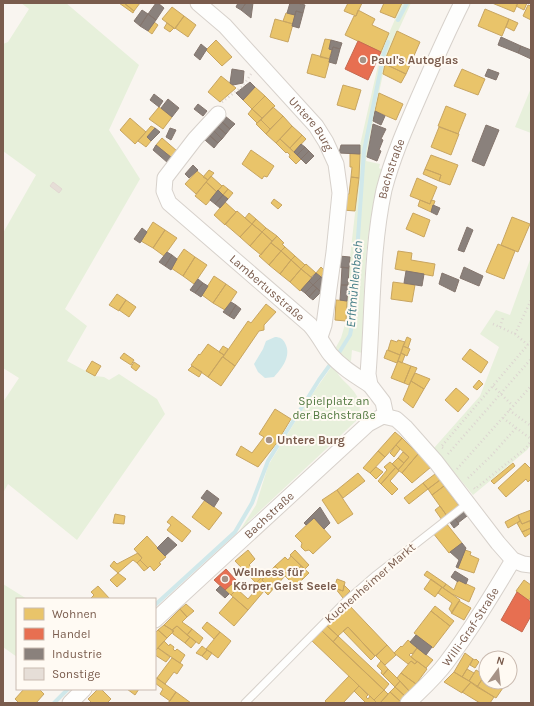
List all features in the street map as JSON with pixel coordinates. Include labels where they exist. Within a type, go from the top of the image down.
[{"type":"street","name":"Untere Burg","points":[[198,3],[225,26],[316,126],[332,154],[338,173],[340,193],[324,325],[320,337]]},
{"type":"street","name":"Bachstraße","points":[[370,385],[368,374],[371,297],[375,248],[381,206],[390,169],[413,111],[462,3]]},
{"type":"street","name":"Lambertusstraße","points":[[218,114],[195,139],[165,178],[164,191],[169,203],[310,325],[334,358],[370,385],[382,402],[386,416]]},
{"type":"street","name":"Bachstraße","points":[[156,619],[368,424],[378,418],[386,416]]},
{"type":"street","points":[[386,416],[396,419],[405,427],[441,468],[502,548],[513,560],[531,565]]},
{"type":"street","name":"Willi-Graf-Straße","points":[[408,703],[446,663],[483,609],[513,560]]},
{"type":"street","points":[[70,703],[83,690]]},
{"type":"lane","name":"Kuchenheimer Markt","points":[[245,703],[345,602],[376,575],[468,503]]},
{"type":"path","points":[[218,114],[217,108],[226,98],[243,86],[260,64]]},
{"type":"path","points":[[515,334],[531,300]]},
{"type":"path","points":[[500,327],[503,318]]},
{"type":"path","points":[[493,324],[515,334],[528,345]]},
{"type":"path","points":[[452,458],[441,446],[531,341]]},
{"type":"path","points":[[448,454],[531,359]]},
{"type":"path","points":[[493,386],[513,406]]},
{"type":"path","points":[[456,470],[531,386]]},
{"type":"path","points":[[509,410],[531,426]]},
{"type":"path","points":[[456,463],[475,489],[526,448],[531,440],[503,418]]},
{"type":"path","points":[[468,478],[490,457],[516,428]]},
{"type":"green space","points":[[21,3],[66,3],[139,65],[109,130],[140,179],[65,309],[87,326],[67,361],[95,376],[104,377],[109,380],[119,374],[157,399],[165,414],[77,540],[8,484],[3,493],[3,402],[19,378],[3,368],[3,233],[36,175],[3,151],[3,44],[8,42],[29,9]]},
{"type":"green space","points":[[402,3],[411,3],[387,55],[366,161],[380,164],[379,168],[383,170],[371,218],[368,237],[364,294],[363,350],[362,353],[352,350],[351,361],[344,358],[335,349],[341,338],[346,321],[350,257],[359,178],[360,145],[381,52]]},
{"type":"green space","points":[[531,88],[531,133],[515,127]]},
{"type":"green space","points":[[531,257],[531,445],[473,495],[434,448],[480,396],[499,347],[480,334],[496,310],[510,315]]},
{"type":"green space","name":"Spielplatz an der Bachstraße","points":[[332,366],[358,397],[360,408],[356,421],[248,522],[249,524],[237,535],[256,505],[268,466],[313,393]]},
{"type":"green space","points":[[3,584],[25,598],[16,598],[16,656],[3,647]]},
{"type":"water","points":[[275,337],[282,339],[284,342],[287,348],[287,357],[283,366],[274,377],[265,378],[258,372],[254,364],[266,341]]},
{"type":"building: Wohnen","points":[[119,3],[124,3],[134,11],[133,13]]},
{"type":"building: Wohnen","points":[[124,3],[140,3],[134,11]]},
{"type":"building: Wohnen","points":[[348,3],[362,3],[356,16],[344,11]]},
{"type":"building: Wohnen","points":[[384,3],[402,3],[395,18],[380,12]]},
{"type":"building: Wohnen","points":[[492,3],[518,3],[514,12]]},
{"type":"building: Wohnen","points":[[518,3],[527,3],[524,10],[516,6]]},
{"type":"building: Wohnen","points":[[528,5],[531,6],[531,20],[523,16]]},
{"type":"building: Wohnen","points":[[172,7],[184,16],[175,29],[162,19]]},
{"type":"building: Wohnen","points":[[485,9],[509,19],[502,36],[478,26]]},
{"type":"building: Wohnen","points":[[358,10],[375,19],[372,25],[389,33],[381,52],[345,35]]},
{"type":"building: Wohnen","points":[[286,13],[295,15],[293,24],[283,21]]},
{"type":"building: Wohnen","points":[[184,16],[196,25],[188,37],[175,28]]},
{"type":"building: Wohnen","points":[[275,19],[293,24],[288,42],[270,37]]},
{"type":"building: Wohnen","points":[[509,19],[518,23],[514,31],[506,27]]},
{"type":"building: Wohnen","points":[[154,22],[158,25],[152,34],[148,31]]},
{"type":"building: Wohnen","points":[[167,23],[174,28],[170,32],[164,28]]},
{"type":"building: Wohnen","points":[[397,31],[420,42],[406,74],[385,64]]},
{"type":"building: Wohnen","points":[[325,39],[331,40],[329,49],[332,50],[329,59],[320,57]]},
{"type":"building: Wohnen","points":[[216,40],[232,57],[222,66],[206,50]]},
{"type":"building: Wohnen","points":[[312,54],[330,59],[325,78],[307,73]]},
{"type":"building: Wohnen","points":[[385,64],[406,74],[401,83],[383,74]]},
{"type":"building: Wohnen","points":[[462,69],[485,79],[478,95],[454,86]]},
{"type":"building: Wohnen","points":[[221,76],[236,88],[220,102],[208,92]]},
{"type":"building: Wohnen","points":[[343,85],[361,90],[355,110],[337,105]]},
{"type":"building: Wohnen","points":[[255,87],[265,96],[252,109],[243,100]]},
{"type":"building: Wohnen","points":[[379,93],[403,104],[396,120],[375,111]]},
{"type":"building: Wohnen","points":[[265,96],[275,106],[262,118],[252,109]]},
{"type":"building: Wohnen","points":[[446,106],[466,114],[458,134],[438,126]]},
{"type":"building: Wohnen","points":[[159,107],[172,117],[163,129],[149,119]]},
{"type":"building: Wohnen","points":[[273,107],[283,116],[270,129],[261,120]]},
{"type":"building: Wohnen","points":[[252,109],[262,118],[257,123],[248,114]]},
{"type":"building: Wohnen","points":[[283,116],[292,126],[276,143],[266,134]]},
{"type":"building: Wohnen","points":[[130,118],[146,132],[135,144],[120,130]]},
{"type":"building: Wohnen","points":[[261,120],[270,129],[266,134],[256,124]]},
{"type":"building: Wohnen","points":[[151,126],[155,128],[147,137],[151,141],[146,147],[138,141]]},
{"type":"building: Wohnen","points":[[292,126],[302,135],[290,148],[280,139]]},
{"type":"building: Wohnen","points":[[439,127],[459,134],[451,155],[431,147]]},
{"type":"building: Wohnen","points":[[302,135],[306,139],[294,152],[290,148]]},
{"type":"building: Wohnen","points":[[162,138],[177,151],[172,158],[156,145]]},
{"type":"building: Wohnen","points":[[280,139],[301,159],[296,164],[289,157],[290,155],[276,143]]},
{"type":"building: Wohnen","points":[[251,150],[274,166],[267,177],[264,176],[262,179],[242,164]]},
{"type":"building: Wohnen","points":[[350,153],[360,154],[359,178],[351,177],[352,167],[350,167]]},
{"type":"building: Wohnen","points":[[431,155],[458,165],[450,185],[439,181],[441,175],[425,169]]},
{"type":"building: Wohnen","points":[[425,169],[441,175],[439,181],[423,174]]},
{"type":"building: Wohnen","points":[[209,170],[214,173],[208,180],[203,177]]},
{"type":"building: Wohnen","points":[[197,171],[208,180],[196,194],[185,184]]},
{"type":"building: Wohnen","points":[[211,176],[222,186],[217,192],[206,182]]},
{"type":"building: Wohnen","points":[[351,177],[359,178],[355,211],[343,210],[346,194],[349,194]]},
{"type":"building: Wohnen","points":[[417,178],[437,187],[430,204],[410,196]]},
{"type":"building: Wohnen","points":[[206,182],[217,192],[206,205],[195,196]]},
{"type":"building: Wohnen","points":[[223,185],[228,189],[223,195],[218,190]]},
{"type":"building: Wohnen","points":[[228,189],[233,193],[228,199],[223,195]]},
{"type":"building: Wohnen","points":[[274,199],[282,205],[278,209],[271,203]]},
{"type":"building: Wohnen","points":[[420,200],[430,204],[431,200],[435,201],[431,212],[418,206]]},
{"type":"building: Wohnen","points":[[225,202],[236,212],[225,225],[214,215]]},
{"type":"building: Wohnen","points":[[237,211],[252,224],[240,237],[225,224]]},
{"type":"building: Wohnen","points":[[249,213],[256,219],[252,224],[245,218]]},
{"type":"building: Wohnen","points":[[413,213],[430,220],[424,237],[406,229]]},
{"type":"building: Wohnen","points":[[512,217],[530,224],[518,252],[501,245]]},
{"type":"building: Wohnen","points":[[256,219],[266,228],[262,232],[252,224]]},
{"type":"building: Wohnen","points":[[153,222],[165,230],[153,248],[141,241]]},
{"type":"building: Wohnen","points":[[252,224],[262,232],[250,246],[240,237]]},
{"type":"building: Wohnen","points":[[266,228],[277,236],[272,241],[262,232]]},
{"type":"building: Wohnen","points":[[165,230],[177,238],[164,256],[153,248]]},
{"type":"building: Wohnen","points":[[262,232],[272,241],[261,255],[250,246]]},
{"type":"building: Wohnen","points":[[277,236],[284,243],[282,244],[285,247],[281,251],[271,243]]},
{"type":"building: Wohnen","points":[[271,243],[281,251],[269,265],[259,256]]},
{"type":"building: Wohnen","points":[[498,244],[515,251],[504,279],[486,272]]},
{"type":"building: Wohnen","points":[[285,247],[295,256],[291,260],[281,251]]},
{"type":"building: Wohnen","points":[[184,249],[195,257],[183,276],[171,268]]},
{"type":"building: Wohnen","points":[[281,251],[291,260],[280,274],[269,265]]},
{"type":"building: Wohnen","points":[[398,251],[412,253],[411,260],[435,264],[433,276],[395,269]]},
{"type":"building: Wohnen","points":[[295,256],[305,265],[301,269],[291,260]]},
{"type":"building: Wohnen","points":[[195,257],[207,265],[194,284],[183,276]]},
{"type":"building: Wohnen","points":[[291,260],[301,269],[290,282],[280,274]]},
{"type":"building: Wohnen","points":[[306,264],[316,273],[311,277],[301,269]]},
{"type":"building: Wohnen","points":[[321,267],[325,271],[321,277],[316,273]]},
{"type":"building: Wohnen","points":[[301,269],[312,278],[300,291],[290,282]]},
{"type":"building: Wohnen","points":[[214,276],[226,284],[213,303],[202,295]]},
{"type":"building: Wohnen","points":[[393,282],[415,285],[412,302],[391,299]]},
{"type":"building: Wohnen","points":[[226,284],[237,292],[225,310],[213,303]]},
{"type":"building: Wohnen","points":[[117,294],[126,300],[119,311],[109,305]]},
{"type":"building: Wohnen","points":[[126,300],[136,307],[129,317],[119,310]]},
{"type":"building: Wohnen","points":[[336,300],[347,301],[346,321],[335,320]]},
{"type":"building: Wohnen","points":[[266,304],[276,312],[264,325],[264,330],[259,331],[235,366],[223,357],[248,321],[251,323]]},
{"type":"building: Wohnen","points":[[407,337],[411,339],[408,348],[403,346]]},
{"type":"building: Wohnen","points":[[391,340],[405,342],[400,355],[388,350]]},
{"type":"building: Wohnen","points":[[208,344],[224,355],[208,377],[191,365]]},
{"type":"building: Wohnen","points":[[223,346],[228,349],[224,355],[219,352]]},
{"type":"building: Wohnen","points":[[403,346],[410,349],[407,356],[401,353]]},
{"type":"building: Wohnen","points":[[470,349],[488,362],[481,373],[462,359]]},
{"type":"building: Wohnen","points":[[387,350],[400,355],[397,363],[384,358]]},
{"type":"building: Wohnen","points":[[124,353],[134,360],[131,365],[120,358]]},
{"type":"building: Wohnen","points":[[401,353],[405,355],[402,363],[398,361]]},
{"type":"building: Wohnen","points":[[223,357],[235,366],[221,386],[208,377]]},
{"type":"building: Wohnen","points":[[92,361],[101,366],[95,376],[86,371]]},
{"type":"building: Wohnen","points":[[398,361],[411,366],[404,383],[391,378]]},
{"type":"building: Wohnen","points":[[134,362],[140,366],[136,371],[131,367]]},
{"type":"building: Wohnen","points":[[192,366],[202,372],[199,377],[188,370]]},
{"type":"building: Wohnen","points":[[411,366],[417,368],[409,385],[404,383]]},
{"type":"building: Wohnen","points":[[415,373],[430,379],[424,389],[411,381]]},
{"type":"building: Wohnen","points":[[479,380],[483,384],[477,390],[473,387]]},
{"type":"building: Wohnen","points":[[411,381],[424,389],[413,408],[403,400]]},
{"type":"building: Wohnen","points":[[456,388],[469,399],[458,412],[445,400]]},
{"type":"building: Wohnen","name":"Untere Burg","points":[[275,409],[291,419],[276,444],[258,467],[236,455],[241,446],[252,453],[264,437],[259,434]]},
{"type":"building: Wohnen","points":[[395,432],[402,438],[385,457],[378,451]]},
{"type":"building: Wohnen","points":[[402,438],[418,454],[402,473],[398,470],[409,457],[396,445]]},
{"type":"building: Wohnen","points":[[396,445],[400,449],[394,457],[390,453]]},
{"type":"building: Wohnen","points":[[378,451],[385,457],[370,473],[363,468]]},
{"type":"building: Wohnen","points":[[403,452],[409,457],[404,463],[398,458]]},
{"type":"building: Wohnen","points":[[418,454],[431,467],[412,483],[402,473]]},
{"type":"building: Wohnen","points":[[398,458],[404,463],[398,470],[392,464]]},
{"type":"building: Wohnen","points":[[390,462],[396,467],[381,484],[378,481],[387,470],[384,467]]},
{"type":"building: Wohnen","points":[[513,463],[515,466],[494,484],[491,481]]},
{"type":"building: Wohnen","points":[[525,463],[531,469],[531,479],[528,482],[526,479],[506,497],[498,488]]},
{"type":"building: Wohnen","points":[[376,467],[383,472],[376,479],[370,473]]},
{"type":"building: Wohnen","points":[[396,467],[399,471],[390,481],[398,489],[392,495],[381,484]]},
{"type":"building: Wohnen","points":[[358,473],[365,481],[343,498],[337,490]]},
{"type":"building: Wohnen","points":[[435,474],[440,480],[428,489],[423,483]]},
{"type":"building: Wohnen","points":[[440,480],[444,486],[432,495],[428,489]]},
{"type":"building: Wohnen","points":[[423,483],[428,489],[409,504],[404,498]]},
{"type":"building: Wohnen","points":[[444,486],[460,507],[447,516],[432,495]]},
{"type":"building: Wohnen","points":[[337,490],[353,514],[338,524],[322,500]]},
{"type":"building: Wohnen","points":[[205,500],[222,513],[209,530],[192,517]]},
{"type":"building: Wohnen","points":[[440,506],[447,516],[442,520],[435,510]]},
{"type":"building: Wohnen","points":[[531,510],[531,520],[522,524],[518,515]]},
{"type":"building: Wohnen","points":[[115,514],[125,516],[124,524],[113,523]]},
{"type":"building: Wohnen","points":[[518,515],[520,521],[508,528],[505,522]]},
{"type":"building: Wohnen","points":[[172,516],[191,531],[182,542],[167,530],[171,525],[167,522]]},
{"type":"building: Wohnen","points":[[314,518],[331,537],[313,554],[309,550],[305,551],[301,547],[302,543],[295,536]]},
{"type":"building: Wohnen","points":[[520,521],[522,524],[530,521],[531,528],[522,532],[517,523]]},
{"type":"building: Wohnen","points":[[446,523],[462,543],[449,553],[433,533]]},
{"type":"building: Wohnen","points":[[531,528],[531,533],[525,537],[522,532]]},
{"type":"building: Wohnen","points":[[147,536],[166,557],[159,563],[161,564],[154,571],[150,566],[148,568],[140,560],[142,558],[134,549]]},
{"type":"building: Wohnen","points":[[248,550],[255,559],[249,565],[262,577],[256,583],[235,561]]},
{"type":"building: Wohnen","points":[[295,550],[309,565],[305,569],[290,555]]},
{"type":"building: Wohnen","points":[[465,550],[471,552],[470,555],[479,559],[474,573],[458,568]]},
{"type":"building: Wohnen","points":[[138,553],[142,558],[137,563],[133,560],[118,573],[110,566],[114,561],[117,564]]},
{"type":"building: Wohnen","points":[[291,556],[301,566],[298,569],[300,571],[298,574],[303,579],[295,586],[275,566],[285,557],[288,560]]},
{"type":"building: Wohnen","points":[[140,560],[148,568],[144,571],[137,563]]},
{"type":"building: Wohnen","points":[[275,566],[285,576],[274,588],[271,589],[262,580]]},
{"type":"building: Wohnen","points":[[301,566],[309,573],[303,579],[298,574],[300,571],[298,569]]},
{"type":"building: Wohnen","points":[[427,571],[446,584],[443,588],[424,575]]},
{"type":"building: Wohnen","points":[[118,573],[126,579],[117,587],[110,580]]},
{"type":"building: Wohnen","points":[[262,577],[262,580],[271,589],[274,588],[268,595],[256,583]]},
{"type":"building: Wohnen","points":[[337,579],[345,582],[343,591],[334,588]]},
{"type":"building: Wohnen","points":[[431,579],[442,587],[435,597],[424,589]]},
{"type":"building: Wohnen","points":[[458,580],[475,588],[469,602],[443,588],[446,584],[454,590]]},
{"type":"building: Wohnen","points":[[524,580],[531,585],[531,597],[528,601],[516,591]]},
{"type":"building: Wohnen","points":[[232,584],[237,589],[231,595],[225,590]]},
{"type":"building: Wohnen","points":[[344,585],[350,591],[343,598],[335,588],[343,591]]},
{"type":"building: Wohnen","points":[[98,586],[109,598],[91,598],[94,595],[91,592]]},
{"type":"building: Wohnen","points":[[259,586],[264,591],[248,610],[231,595],[237,589],[248,599]]},
{"type":"building: Wohnen","points":[[442,587],[460,600],[452,613],[449,609],[452,603],[438,593]]},
{"type":"building: Wohnen","points":[[233,597],[248,610],[234,626],[219,613]]},
{"type":"building: Wohnen","points":[[459,601],[471,608],[464,620],[451,613]]},
{"type":"building: Wohnen","points":[[186,604],[194,611],[187,617],[180,609]]},
{"type":"building: Wohnen","points":[[348,604],[387,645],[375,656],[348,627],[338,636],[326,625]]},
{"type":"building: Wohnen","points":[[435,606],[454,621],[450,626],[431,611]]},
{"type":"building: Wohnen","points":[[180,609],[187,617],[182,622],[192,629],[187,635],[177,626],[172,630],[164,625]]},
{"type":"building: Wohnen","points":[[431,611],[450,626],[433,648],[414,633]]},
{"type":"building: Wohnen","points":[[207,622],[220,632],[214,639],[202,628]]},
{"type":"building: Wohnen","points":[[164,625],[174,631],[167,638],[158,630]]},
{"type":"building: Wohnen","points":[[326,625],[338,636],[333,642],[321,630]]},
{"type":"building: Wohnen","points":[[177,626],[190,637],[185,643],[173,634],[172,630]]},
{"type":"building: Wohnen","points":[[348,627],[375,656],[371,660],[343,631]]},
{"type":"building: Wohnen","points":[[192,629],[203,638],[199,644],[187,635]]},
{"type":"building: Wohnen","points":[[158,630],[167,638],[156,650],[156,632]]},
{"type":"building: Wohnen","points":[[321,630],[384,690],[374,700],[311,640]]},
{"type":"building: Wohnen","points":[[220,632],[231,641],[218,658],[206,649]]},
{"type":"building: Wohnen","points":[[338,636],[389,684],[384,690],[333,642]]},
{"type":"building: Wohnen","points":[[190,637],[196,642],[191,648],[185,643]]},
{"type":"building: Wohnen","points":[[408,640],[417,648],[412,654],[411,653],[409,655],[417,662],[415,664],[411,661],[408,664],[394,653]]},
{"type":"building: Wohnen","points":[[164,641],[169,646],[170,644],[174,647],[173,649],[175,651],[177,649],[185,655],[180,663],[158,648]]},
{"type":"building: Wohnen","points":[[387,645],[396,655],[385,665],[376,656]]},
{"type":"building: Wohnen","points":[[202,646],[207,650],[202,656],[196,653]]},
{"type":"building: Wohnen","points":[[158,648],[170,657],[166,662],[156,656],[156,650]]},
{"type":"building: Wohnen","points":[[417,648],[433,660],[426,668],[411,657]]},
{"type":"building: Wohnen","points":[[207,650],[212,653],[207,660],[202,656]]},
{"type":"building: Wohnen","points":[[465,653],[473,659],[462,677],[454,672]]},
{"type":"building: Wohnen","points":[[172,658],[183,665],[177,674],[174,672],[165,684],[157,678]]},
{"type":"building: Wohnen","points":[[473,659],[478,661],[475,668],[470,665]]},
{"type":"building: Wohnen","points":[[381,661],[388,669],[383,675],[381,673],[382,671],[377,666]]},
{"type":"building: Wohnen","points":[[411,661],[415,664],[417,661],[427,669],[416,684],[401,673]]},
{"type":"building: Wohnen","points":[[388,669],[400,681],[395,687],[383,675]]},
{"type":"building: Wohnen","points":[[467,669],[474,673],[469,681],[462,677]]},
{"type":"building: Wohnen","points":[[476,670],[478,671],[477,687],[469,681]]},
{"type":"building: Wohnen","points":[[454,672],[471,682],[462,693],[444,682]]},
{"type":"building: Wohnen","points":[[401,673],[416,684],[410,692],[397,678]]},
{"type":"building: Wohnen","points":[[349,676],[359,686],[343,703],[327,703],[325,701]]},
{"type":"building: Wohnen","points":[[156,678],[176,692],[170,701],[160,694],[163,689],[156,684]]},
{"type":"building: Wohnen","points":[[400,681],[410,692],[406,697],[395,687]]},
{"type":"building: Wohnen","points":[[471,682],[478,687],[478,690],[483,690],[494,697],[490,703],[480,703],[462,692]]},
{"type":"building: Wohnen","points":[[359,686],[368,695],[366,697],[368,699],[370,696],[377,703],[366,703],[354,691]]},
{"type":"building: Wohnen","points":[[395,687],[406,697],[401,702],[390,692]]},
{"type":"building: Wohnen","points":[[23,690],[40,690],[44,694],[36,703],[19,703],[15,699]]},
{"type":"building: Wohnen","points":[[97,690],[102,690],[111,699],[107,703],[92,703],[88,699]]},
{"type":"building: Wohnen","points":[[128,690],[138,690],[135,695]]},
{"type":"building: Wohnen","points":[[384,690],[388,694],[380,703],[377,703],[374,700]]},
{"type":"building: Wohnen","points":[[482,690],[502,690],[496,698]]},
{"type":"building: Wohnen","points":[[176,692],[191,703],[168,703]]},
{"type":"building: Wohnen","points":[[390,692],[401,702],[380,703]]},
{"type":"building: Handel","points":[[358,41],[381,52],[368,80],[345,69]]},
{"type":"building: Handel","points":[[226,569],[236,580],[225,590],[214,580]]},
{"type":"building: Handel","points":[[517,592],[531,602],[531,616],[522,632],[501,620]]},
{"type":"building: Industrie","points":[[156,3],[164,8],[156,20],[148,14]]},
{"type":"building: Industrie","points":[[238,3],[246,3],[241,10],[236,7]]},
{"type":"building: Industrie","points":[[246,3],[253,3],[251,18],[241,10]]},
{"type":"building: Industrie","points":[[290,3],[305,5],[303,13],[296,11],[295,15],[287,13]]},
{"type":"building: Industrie","points":[[142,10],[148,14],[140,26],[134,21]]},
{"type":"building: Industrie","points":[[296,11],[303,13],[299,28],[292,26]]},
{"type":"building: Industrie","points":[[148,14],[156,20],[148,31],[140,26]]},
{"type":"building: Industrie","points":[[501,37],[521,46],[518,53],[498,45]]},
{"type":"building: Industrie","points":[[331,40],[342,43],[340,49],[333,47],[332,50],[329,49]]},
{"type":"building: Industrie","points":[[201,44],[207,49],[200,60],[194,55]]},
{"type":"building: Industrie","points":[[521,46],[531,50],[531,59],[518,53]]},
{"type":"building: Industrie","points":[[333,47],[340,49],[336,64],[329,62]]},
{"type":"building: Industrie","points":[[232,69],[244,71],[243,83],[233,85],[230,83]]},
{"type":"building: Industrie","points":[[488,69],[499,73],[496,80],[485,76]]},
{"type":"building: Industrie","points":[[250,82],[255,87],[243,100],[236,93]]},
{"type":"building: Industrie","points":[[154,94],[163,101],[159,107],[150,100]]},
{"type":"building: Industrie","points":[[168,99],[179,108],[172,117],[161,108]]},
{"type":"building: Industrie","points":[[198,104],[207,111],[203,116],[194,109]]},
{"type":"building: Industrie","points":[[375,111],[385,116],[381,125],[373,121]]},
{"type":"building: Industrie","points":[[225,116],[235,124],[230,129],[221,121]]},
{"type":"building: Industrie","points":[[221,121],[230,129],[226,134],[217,126]]},
{"type":"building: Industrie","points":[[373,124],[386,129],[381,139],[383,140],[379,150],[381,151],[377,161],[367,157]]},
{"type":"building: Industrie","points":[[486,125],[499,130],[484,166],[472,161]]},
{"type":"building: Industrie","points":[[217,126],[226,134],[222,139],[213,130]]},
{"type":"building: Industrie","points":[[155,128],[160,132],[151,141],[147,137]]},
{"type":"building: Industrie","points":[[170,128],[176,130],[171,140],[166,137]]},
{"type":"building: Industrie","points":[[213,130],[222,139],[218,143],[209,135]]},
{"type":"building: Industrie","points":[[209,135],[218,143],[214,148],[205,140]]},
{"type":"building: Industrie","points":[[301,144],[305,147],[297,155],[294,152]]},
{"type":"building: Industrie","points":[[156,145],[172,158],[168,163],[153,150]]},
{"type":"building: Industrie","points":[[341,145],[360,145],[360,154],[339,153]]},
{"type":"building: Industrie","points":[[305,147],[309,151],[301,159],[297,155]]},
{"type":"building: Industrie","points":[[309,151],[314,156],[306,164],[301,159]]},
{"type":"building: Industrie","points":[[193,165],[198,170],[189,178],[185,174]]},
{"type":"building: Industrie","points":[[218,190],[223,195],[215,204],[210,200]]},
{"type":"building: Industrie","points":[[223,195],[228,199],[220,208],[215,204]]},
{"type":"building: Industrie","points":[[433,205],[440,208],[437,215],[431,212]]},
{"type":"building: Industrie","points":[[467,227],[473,230],[464,252],[458,250]]},
{"type":"building: Industrie","points":[[142,228],[147,232],[140,243],[134,239]]},
{"type":"building: Industrie","points":[[167,252],[172,255],[165,266],[159,262]]},
{"type":"building: Industrie","points":[[172,255],[177,259],[171,270],[165,266]]},
{"type":"building: Industrie","points":[[339,256],[350,257],[349,268],[337,267]]},
{"type":"building: Industrie","points":[[342,267],[349,268],[348,285],[341,285]]},
{"type":"building: Industrie","points":[[464,267],[483,276],[479,286],[460,278]]},
{"type":"building: Industrie","points":[[406,271],[424,274],[422,286],[404,283]]},
{"type":"building: Industrie","points":[[316,273],[321,277],[313,285],[309,281]]},
{"type":"building: Industrie","points":[[442,273],[459,280],[455,292],[439,284]]},
{"type":"building: Industrie","points":[[321,277],[325,280],[321,292],[313,285]]},
{"type":"building: Industrie","points":[[198,279],[203,283],[195,293],[190,290]]},
{"type":"building: Industrie","points":[[309,281],[313,285],[305,293],[301,290]]},
{"type":"building: Industrie","points":[[203,283],[208,286],[201,297],[195,293]]},
{"type":"building: Industrie","points":[[313,285],[317,288],[309,297],[305,293]]},
{"type":"building: Industrie","points":[[341,285],[348,285],[347,301],[340,300]]},
{"type":"building: Industrie","points":[[317,288],[321,292],[313,300],[309,297]]},
{"type":"building: Industrie","points":[[231,302],[236,305],[229,316],[223,312]]},
{"type":"building: Industrie","points":[[236,305],[241,309],[234,319],[229,316]]},
{"type":"building: Industrie","points":[[207,490],[219,499],[214,507],[201,498]]},
{"type":"building: Industrie","points":[[320,507],[330,523],[324,529],[314,518],[306,525],[304,523]]},
{"type":"building: Industrie","points":[[462,510],[467,516],[458,523],[454,517]]},
{"type":"building: Industrie","points":[[454,517],[459,524],[454,528],[449,521]]},
{"type":"building: Industrie","points":[[168,537],[177,545],[165,556],[157,548]]},
{"type":"building: Industrie","points":[[462,543],[466,548],[458,568],[456,567],[459,560],[450,552]]},
{"type":"building: Industrie","points":[[455,571],[468,579],[466,584],[458,580],[458,582],[451,577]]},
{"type":"building: Industrie","points":[[220,586],[229,594],[225,598],[216,590]]},
{"type":"building: Industrie","points":[[416,635],[432,647],[426,655],[410,642]]},
{"type":"building: Sonstige","points":[[53,182],[62,189],[59,193],[50,186]]},
{"type":"waterway","name":"Erftmühlenbach","points":[[398,20],[407,3]]},
{"type":"waterway","name":"Erftmühlenbach","points":[[337,356],[350,335],[352,325],[364,151],[384,53],[388,42]]},
{"type":"waterway","name":"Erftmühlenbach","points":[[156,604],[235,532],[252,503],[268,461],[332,362]]},
{"type":"waterway","name":"Erftmühlenbach","points":[[54,703],[67,690]]},
{"type":"place","name":"Paul's Autoglas","points":[[363,60]]},
{"type":"place","name":"Untere Burg","points":[[269,440]]},
{"type":"place","name":"Wellness für Körper Geist Seele","points":[[225,579]]}]
